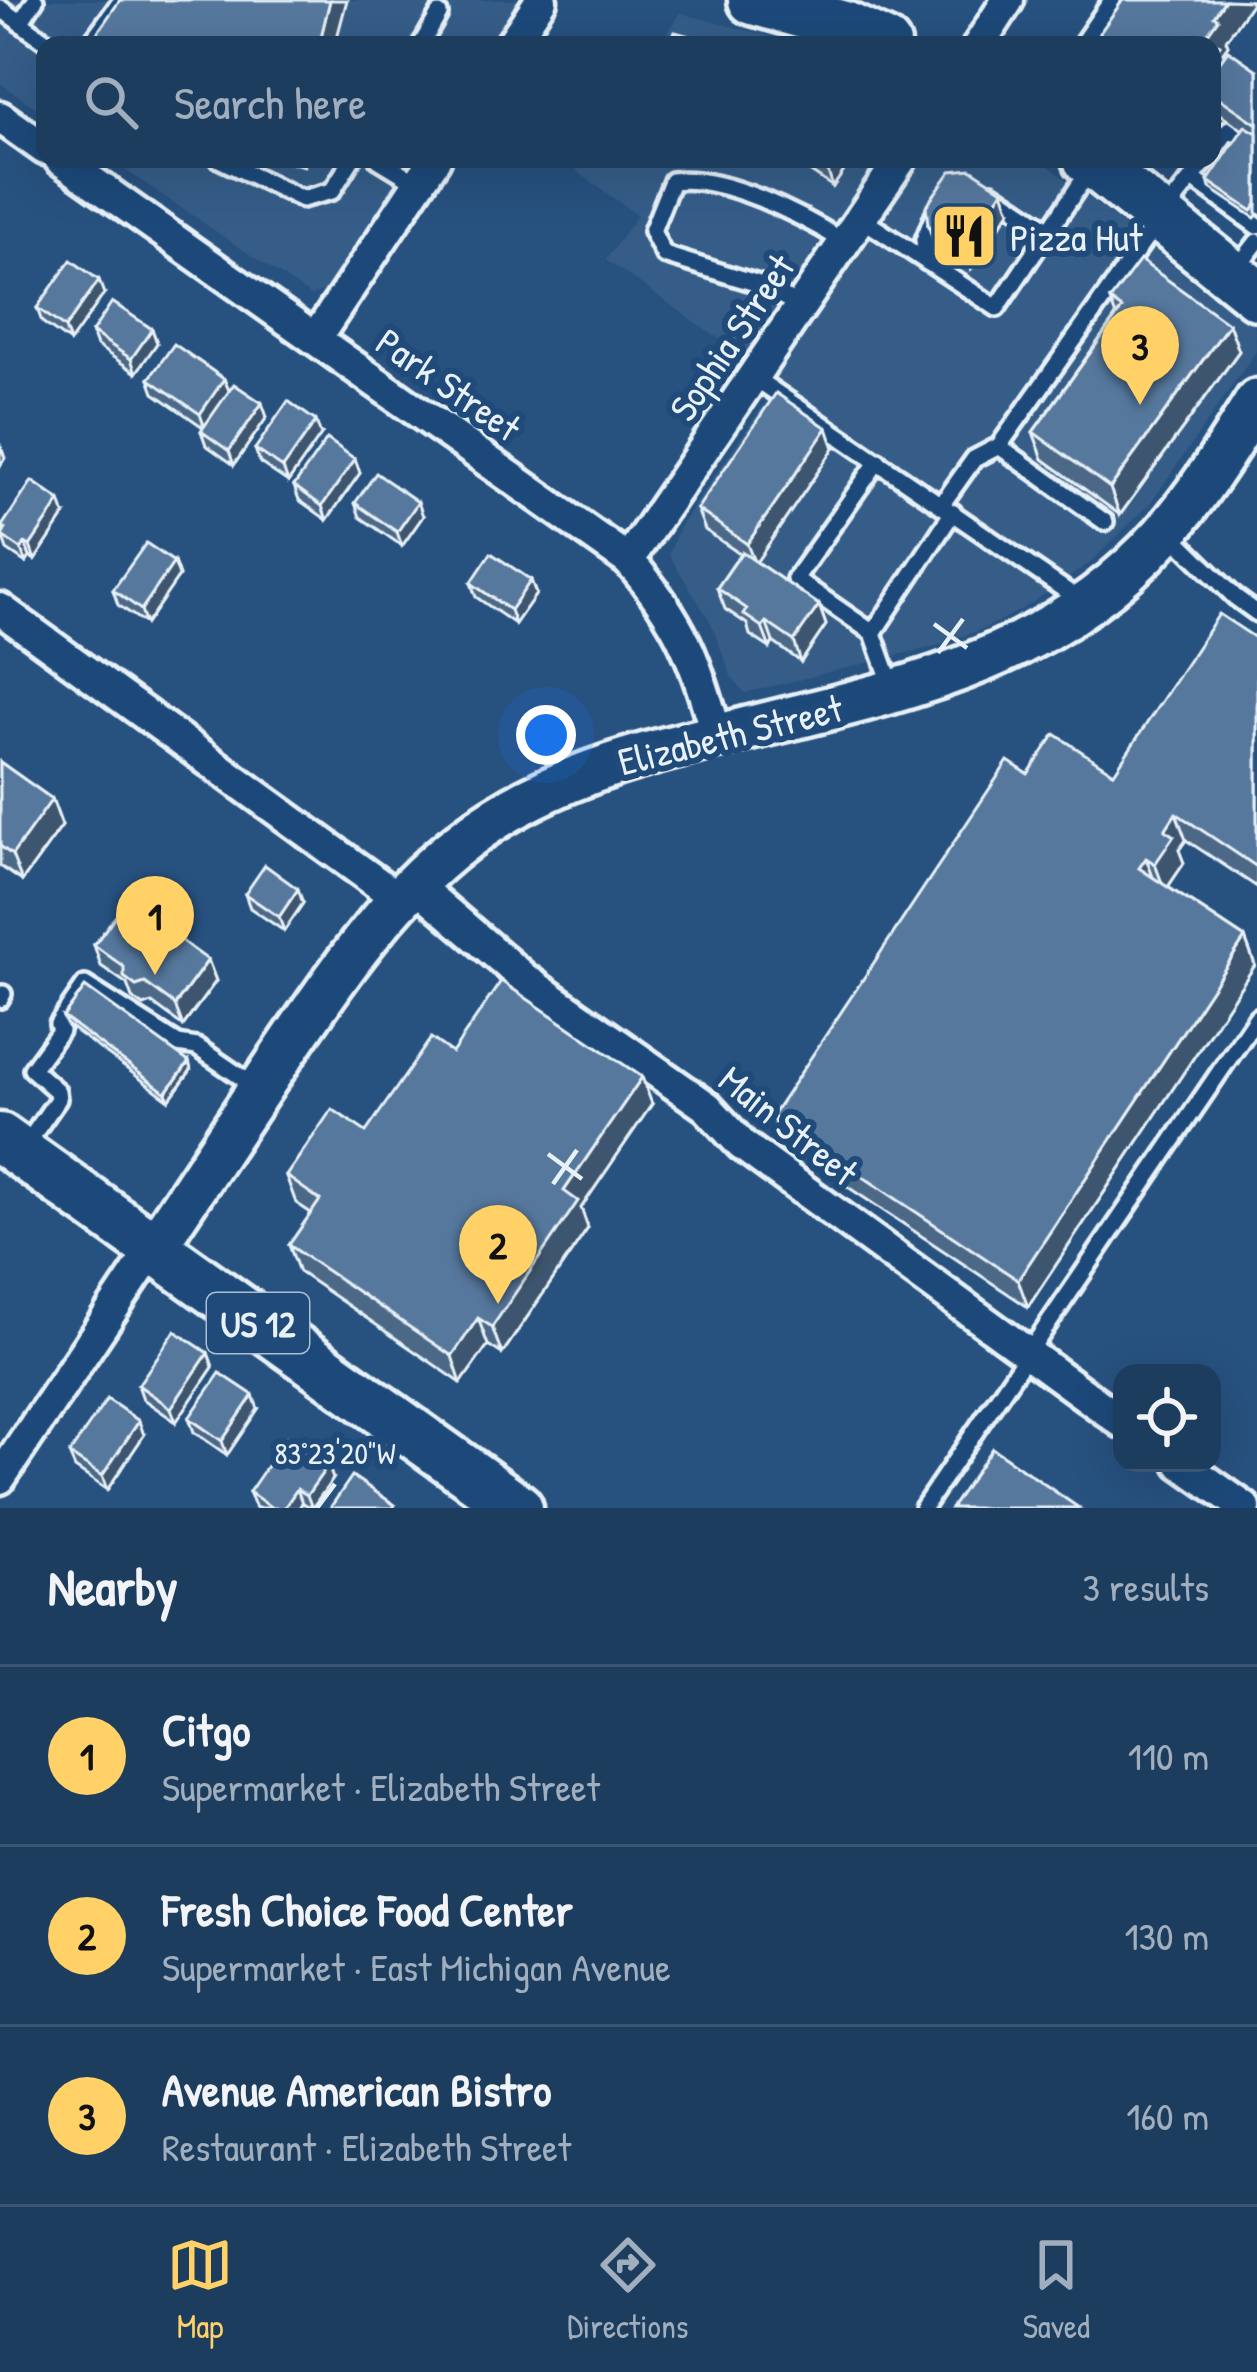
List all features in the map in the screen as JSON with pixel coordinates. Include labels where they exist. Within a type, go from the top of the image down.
[{"type":"main road","points":[[753,0],[866,36]]},
{"type":"main road","points":[[1100,168],[1161,218],[1249,271]]},
{"type":"main road","name":"US 12","points":[[10,1145],[518,1508]]},
{"type":"street","points":[[518,36],[542,0]]},
{"type":"street","points":[[985,36],[1008,0]]},
{"type":"street","points":[[0,117],[36,142]]},
{"type":"street","name":"Park Street","points":[[73,168],[628,560],[659,596],[691,649],[716,736]]},
{"type":"street","name":"Sophia Street","points":[[628,560],[895,168]]},
{"type":"street","points":[[316,338],[427,172]]},
{"type":"street","name":"Elizabeth Street","points":[[0,1478],[357,945],[405,890],[494,819],[604,764],[944,679],[1003,654],[1085,604],[1132,566],[1215,468],[1257,401]]},
{"type":"street","name":"Main Street","points":[[0,609],[707,1107],[742,1145],[1113,1416]]},
{"type":"street","points":[[1193,1472],[1245,1508]]},
{"type":"lane","points":[[20,22],[35,0]]},
{"type":"lane","points":[[95,36],[122,0]]},
{"type":"lane","points":[[1087,36],[1112,0]]},
{"type":"lane","points":[[0,8],[39,36]]},
{"type":"lane","points":[[426,36],[439,14]]},
{"type":"lane","points":[[1221,139],[1228,129],[1244,140]]},
{"type":"lane","points":[[1221,157],[1229,160]]},
{"type":"lane","points":[[238,168],[302,199],[332,191],[346,168]]},
{"type":"lane","points":[[799,306],[762,285],[664,255],[652,231],[672,181],[692,178],[851,229],[927,262],[997,308],[1087,168]]},
{"type":"lane","points":[[873,633],[974,459],[999,446],[1201,168]]},
{"type":"lane","points":[[1193,179],[1257,226]]},
{"type":"lane","points":[[978,182],[1049,230]]},
{"type":"lane","points":[[927,262],[924,240],[942,201]]},
{"type":"lane","points":[[752,376],[1085,604]]},
{"type":"lane","points":[[999,446],[1105,522]]},
{"type":"lane","points":[[878,461],[795,579],[873,633],[894,692]]},
{"type":"lane","points":[[1167,530],[1234,597],[1257,613]]},
{"type":"lane","points":[[10,1145],[58,1099],[57,1091],[32,1069],[85,985],[178,1044],[197,1047],[259,1089]]},
{"type":"lane","points":[[922,1508],[1257,1017]]},
{"type":"shaded area","points":[[0,0],[522,0],[501,36],[36,36],[36,108],[0,83]]},
{"type":"shaded area","points":[[680,13],[769,36],[665,36]]},
{"type":"shaded area","points":[[122,168],[414,168],[339,277],[311,296]]},
{"type":"shaded area","points":[[1051,168],[1214,298],[1254,319],[1257,350],[1150,504],[1090,563],[1026,607],[936,646],[745,693],[731,676],[710,621],[669,555],[679,527],[780,381],[606,260],[637,215],[576,171]]},
{"type":"building","points":[[120,0],[330,0],[321,36],[95,36]]},
{"type":"building","points":[[1123,0],[1225,0],[1206,36],[1099,34]]},
{"type":"building","points":[[1228,50],[1257,70],[1257,124],[1221,99],[1221,60]]},
{"type":"building","points":[[1245,126],[1257,133],[1257,204],[1252,211],[1208,181]]},
{"type":"building","points":[[971,169],[1003,190],[964,248],[928,225],[926,206],[951,171]]},
{"type":"building","points":[[71,260],[99,280],[65,328],[37,308]]},
{"type":"building","points":[[1140,260],[1229,324],[1110,488],[1033,432],[1122,309],[1110,300]]},
{"type":"building","points":[[112,302],[152,329],[131,359],[92,332]]},
{"type":"building","points":[[174,344],[224,379],[200,414],[149,379]]},
{"type":"building","points":[[234,384],[262,403],[229,451],[201,431]]},
{"type":"building","points":[[776,393],[827,428],[747,544],[697,509]]},
{"type":"building","points":[[288,401],[316,421],[283,468],[255,449]]},
{"type":"building","points":[[327,439],[355,459],[322,506],[294,486]]},
{"type":"building","points":[[376,473],[418,502],[397,532],[355,503]]},
{"type":"building","points":[[32,481],[60,501],[30,546],[25,543],[21,549],[2,536],[6,529],[2,526]]},
{"type":"building","points":[[146,543],[174,562],[141,610],[113,590]]},
{"type":"building","points":[[742,552],[819,605],[794,641],[766,622],[762,627],[743,614],[747,609],[717,588]]},
{"type":"building","points":[[491,553],[531,580],[510,610],[471,583]]},
{"type":"building","points":[[1219,614],[1257,639],[1257,867],[1176,813],[1165,830],[1174,836],[1155,864],[1146,858],[1139,868],[1245,938],[1018,1280],[772,1116],[1008,761],[1028,774],[1055,734],[1114,773]]},
{"type":"building","points":[[0,762],[52,799],[12,855],[0,846]]},
{"type":"building","points":[[265,865],[298,889],[279,917],[245,894]]},
{"type":"building","points":[[126,901],[208,960],[175,1005],[145,983],[136,986],[124,977],[124,967],[94,945]]},
{"type":"building","points":[[501,981],[642,1077],[564,1191],[578,1201],[492,1327],[478,1318],[452,1356],[289,1245],[320,1200],[286,1176],[332,1109],[366,1132],[431,1038],[452,1053]]},
{"type":"building","points":[[85,987],[189,1062],[166,1093],[63,1017]]},
{"type":"building","points":[[175,1331],[208,1353],[171,1408],[138,1385]]},
{"type":"building","points":[[220,1373],[253,1395],[222,1441],[189,1418]]},
{"type":"building","points":[[107,1399],[139,1421],[102,1476],[69,1454]]},
{"type":"building","points":[[287,1437],[328,1465],[307,1495],[297,1489],[284,1508],[272,1508],[249,1492]]},
{"type":"building","points":[[992,1448],[1079,1508],[951,1508]]},
{"type":"building","points":[[352,1476],[395,1505],[393,1508],[330,1508]]},
{"type":"place","name":"Pizza Hut","points":[[964,236]]},
{"type":"place","name":"Avenue American Bistro","points":[[1140,405]]},
{"type":"place","name":"Citgo","points":[[155,975]]},
{"type":"place","name":"Fresh Choice Food Center","points":[[498,1304]]}]
